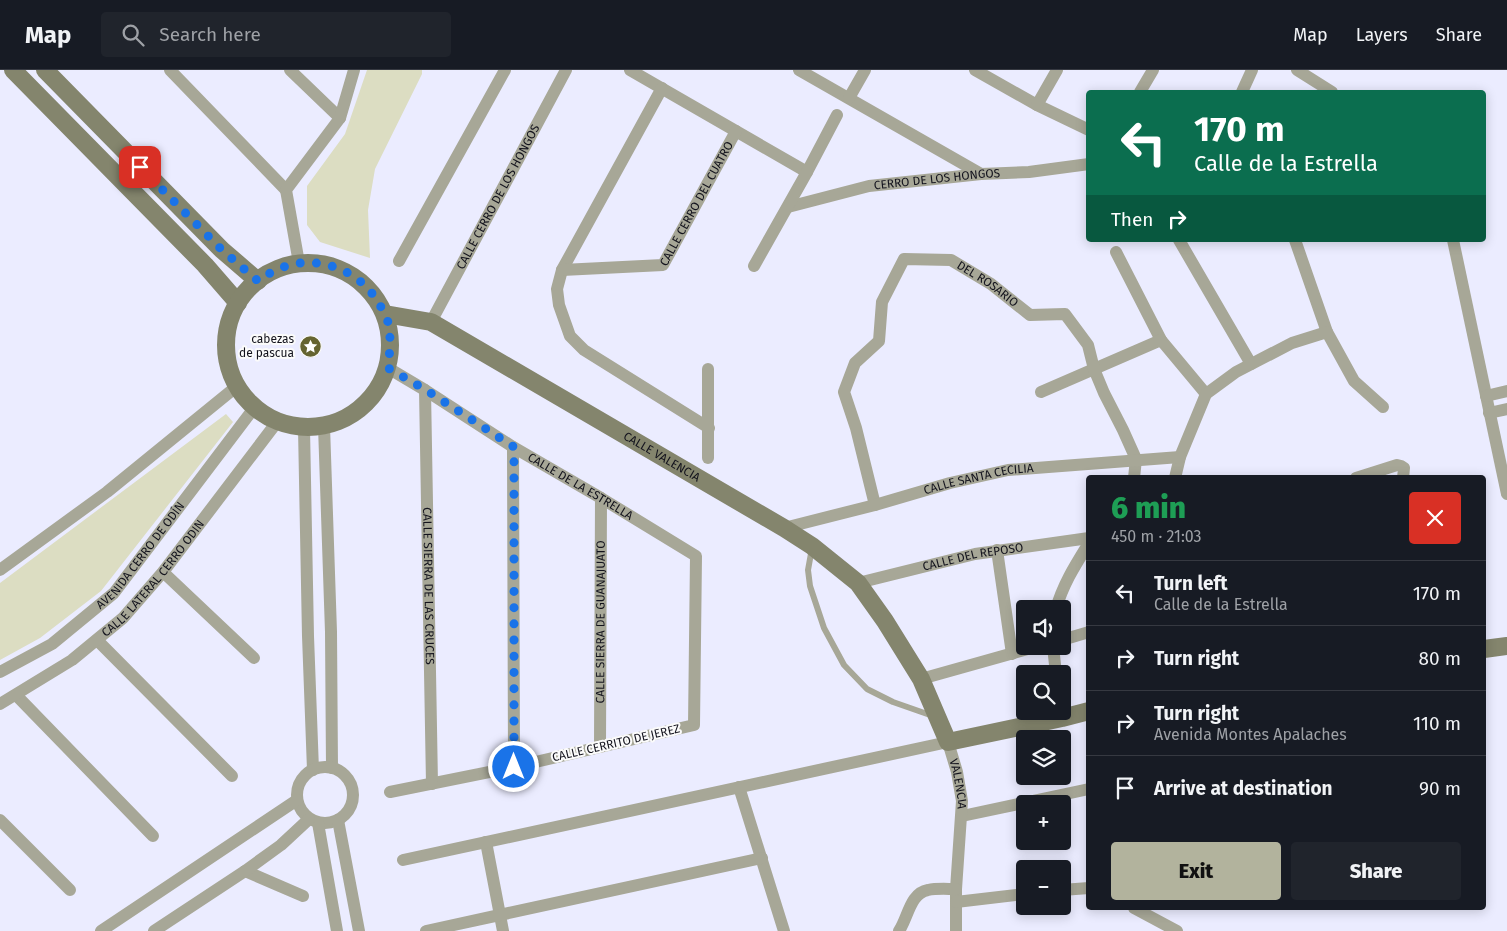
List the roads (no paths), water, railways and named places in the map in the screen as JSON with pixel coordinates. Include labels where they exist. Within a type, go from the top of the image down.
[{"type":"street","points":[[12,70],[205,265],[238,303]]},
{"type":"street","points":[[26,84],[44,70],[222,250],[258,281]]},
{"type":"street","points":[[170,70],[286,190],[299,263]]},
{"type":"street","points":[[290,70],[340,118]]},
{"type":"street","points":[[286,190],[340,118],[354,70]]},
{"type":"street","points":[[399,261],[505,70]]},
{"type":"street","name":"CALLE CERRO DE LOS HONGOS","points":[[432,322],[566,70]]},
{"type":"street","points":[[630,70],[807,172]]},
{"type":"street","points":[[799,70],[981,174]]},
{"type":"street","points":[[849,98],[865,70]]},
{"type":"street","points":[[975,70],[1037,105],[1086,129]]},
{"type":"street","points":[[1037,105],[1057,70]]},
{"type":"street","points":[[1243,90],[1252,70]]},
{"type":"street","points":[[1297,70],[1329,90]]},
{"type":"street","points":[[1141,90],[1147,72]]},
{"type":"street","points":[[662,88],[562,270],[557,289],[559,305],[570,336],[584,350],[709,428]]},
{"type":"street","points":[[754,266],[837,116]]},
{"type":"street","name":"CALLE CERRO DEL CUATRO","points":[[562,270],[663,265],[736,131]]},
{"type":"street","name":"CERRO DE LOS HONGOS","points":[[788,207],[869,186],[981,174],[1030,172],[1086,164]]},
{"type":"street","points":[[1180,242],[1251,364]]},
{"type":"street","points":[[1296,242],[1327,332],[1354,380],[1383,407]]},
{"type":"street","points":[[1454,242],[1507,494]]},
{"type":"street","points":[[1116,252],[1162,340],[1206,394]]},
{"type":"street","name":"DEL ROSARIO","points":[[875,505],[856,428],[844,392],[855,363],[879,341],[882,302],[904,259],[951,260],[991,284],[1030,315],[1065,314],[1088,344],[1094,369],[1104,393],[1143,475]]},
{"type":"street","points":[[299,263],[326,264],[351,274],[372,291],[385,314],[391,341],[388,368],[376,393],[356,413],[332,425],[304,428],[277,422],[254,408],[236,387],[227,362],[226,334],[234,308],[251,286],[273,270],[299,263]]},
{"type":"street","name":"CALLE VALENCIA","points":[[385,314],[432,322],[812,546],[858,583],[902,648]]},
{"type":"street","points":[[1176,475],[1180,457],[1206,394],[1236,372],[1251,364],[1292,343],[1327,332]]},
{"type":"street","points":[[1041,392],[1162,340]]},
{"type":"street","name":"CALLE DE LA ESTRELLA","points":[[388,368],[426,390],[514,447],[696,556],[694,725]]},
{"type":"street","points":[[708,369],[708,458]]},
{"type":"street","points":[[0,570],[107,492],[236,387]]},
{"type":"street","name":"CALLE SIERRA DE LAS CRUCES","points":[[426,390],[432,784]]},
{"type":"street","points":[[1486,396],[1507,391]]},
{"type":"street","name":"AVENIDA CERRO DE ODÍN","points":[[0,672],[52,644],[114,593],[254,408]]},
{"type":"street","points":[[1489,413],[1507,409]]},
{"type":"street","name":"CALLE LATERAL CERRO ODIN","points":[[0,704],[72,660],[123,618],[163,572],[277,422]]},
{"type":"street","points":[[324,426],[331,632],[332,768]]},
{"type":"street","points":[[304,428],[313,770]]},
{"type":"street","points":[[514,447],[514,767]]},
{"type":"street","name":"CALLE SANTA CECILIA","points":[[784,528],[875,505],[950,483],[1008,470],[1180,457]]},
{"type":"street","points":[[1134,475],[1136,459]]},
{"type":"street","points":[[1365,475],[1397,465],[1404,468],[1403,475]]},
{"type":"street","name":"CALLE SIERRA DE GUANAJUATO","points":[[600,747],[601,498]]},
{"type":"street","name":"CALLE DEL REPOSO","points":[[858,583],[975,554],[1086,538]]},
{"type":"street","points":[[1058,600],[1070,574],[1086,548]]},
{"type":"street","points":[[997,550],[1012,654]]},
{"type":"street","points":[[163,572],[254,658]]},
{"type":"street","points":[[1071,637],[1086,633]]},
{"type":"street","points":[[97,640],[232,776]]},
{"type":"street","points":[[1486,649],[1507,646]]},
{"type":"street","name":"VALENCIA","points":[[902,648],[921,679],[948,742],[957,772],[962,801],[962,816],[956,896],[956,931]]},
{"type":"street","points":[[921,679],[1016,653]]},
{"type":"street","points":[[16,695],[153,836]]},
{"type":"street","points":[[1071,714],[1086,711]]},
{"type":"street","points":[[403,860],[948,742],[1040,720]]},
{"type":"street","name":"CALLE CERRITO DE JEREZ","points":[[390,792],[514,767],[694,725]]},
{"type":"street","points":[[332,768],[344,774],[352,785],[353,799],[348,812],[338,820],[332,823],[314,821],[303,813],[297,800],[297,792],[302,779],[313,770],[332,768]]},
{"type":"street","points":[[739,787],[784,931]]},
{"type":"street","points":[[962,816],[1086,790]]},
{"type":"street","points":[[101,931],[297,800]]},
{"type":"street","points":[[0,820],[70,890]]},
{"type":"street","points":[[338,820],[359,931]]},
{"type":"street","points":[[154,931],[245,871],[314,821]]},
{"type":"street","points":[[314,821],[337,931]]},
{"type":"street","points":[[486,842],[504,931]]},
{"type":"street","points":[[426,931],[762,858]]},
{"type":"street","points":[[245,871],[303,896]]},
{"type":"street","points":[[1071,889],[1086,888]]},
{"type":"street","points":[[899,931],[904,924],[915,897],[921,892],[929,890],[956,896],[1016,894]]},
{"type":"street","points":[[1138,910],[1177,931]]},
{"type":"lane","points":[[812,546],[808,570],[810,586],[824,628],[844,665],[867,689],[893,702],[937,718]]},
{"type":"place","name":"cabezas de pascua","points":[[310,346]]}]
